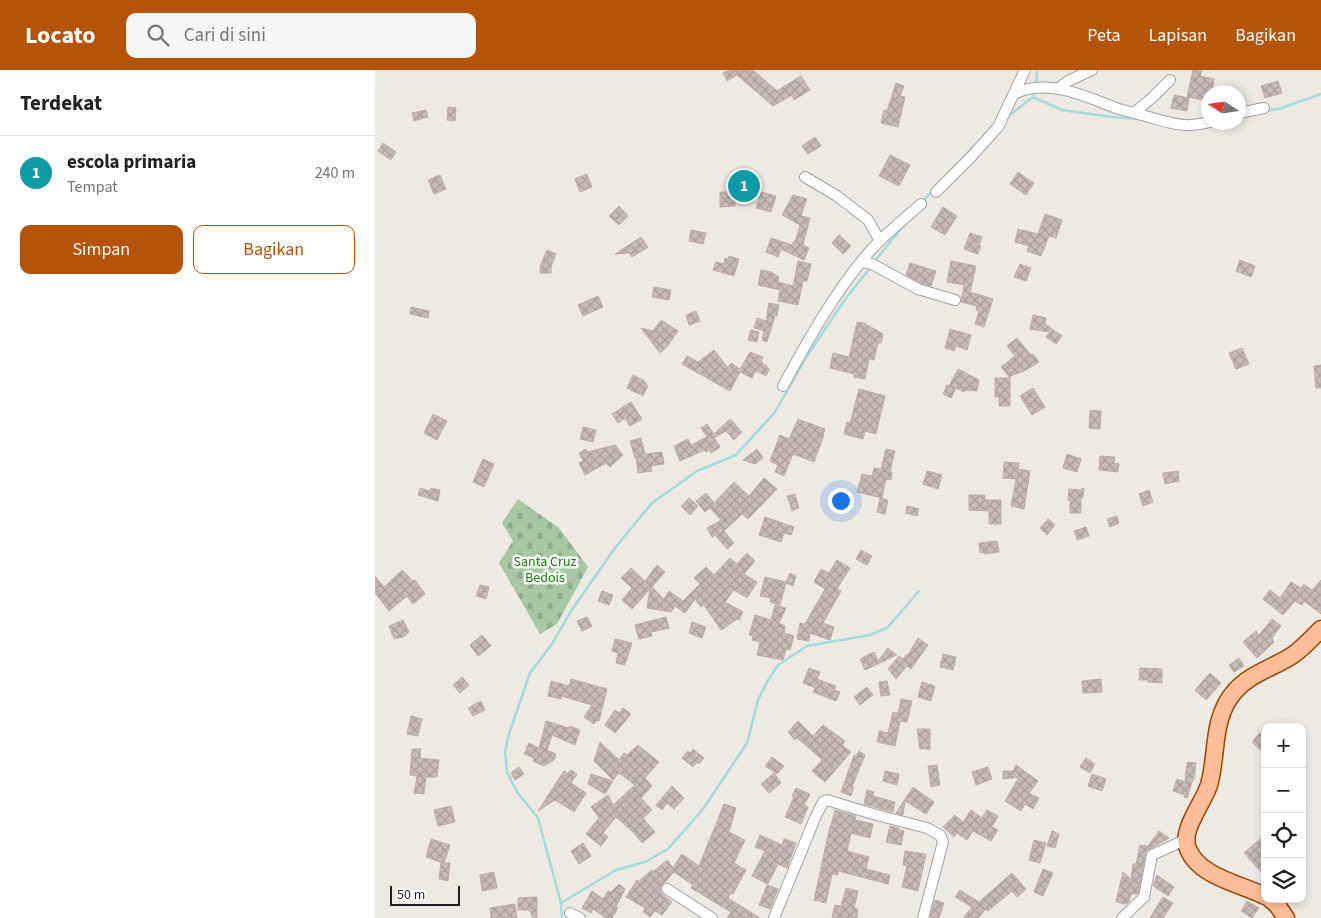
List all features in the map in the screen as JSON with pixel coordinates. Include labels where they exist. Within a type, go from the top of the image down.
[{"type":"main road","points":[[1261,894],[1223,880],[1205,869],[1193,858],[1188,849],[1187,839],[1195,813],[1208,788],[1218,725],[1222,710],[1228,700],[1235,690],[1256,674],[1293,655],[1321,629]]},
{"type":"main road","points":[[1274,903],[1286,918]]},
{"type":"street","points":[[936,192],[992,135],[1025,70]]},
{"type":"street","points":[[1058,89],[1068,81],[1092,70]]},
{"type":"street","points":[[1134,113],[1170,80]]},
{"type":"street","points":[[1015,92],[1039,87],[1058,89],[1090,97],[1165,123],[1184,126],[1201,123]]},
{"type":"street","points":[[1246,112],[1264,108]]},
{"type":"street","points":[[805,177],[837,196],[868,220],[880,242]]},
{"type":"street","points":[[783,386],[806,343],[843,287],[880,242],[921,204]]},
{"type":"street","points":[[862,262],[872,264],[918,289],[955,300]]},
{"type":"street","points":[[774,918],[818,812],[823,802],[827,800],[927,828],[940,834],[943,842],[923,918]]},
{"type":"street","points":[[1122,918],[1144,897],[1152,855],[1187,839]]},
{"type":"street","points":[[667,889],[712,918]]},
{"type":"street","points":[[571,913],[580,918]]},
{"type":"green space","name":"Santa Cruz Bedois","points":[[518,499],[559,528],[588,567],[557,624],[540,634],[499,563],[513,541],[502,523]]},
{"type":"building","points":[[729,70],[753,70],[777,91],[801,76],[810,90],[794,100],[792,95],[773,106],[737,75],[727,81],[723,73]]},
{"type":"building","points":[[1193,70],[1202,70],[1200,76],[1214,79],[1213,85],[1201,85],[1201,100],[1187,97]]},
{"type":"building","points":[[1278,81],[1282,93],[1265,98],[1261,86]]},
{"type":"building","points":[[896,83],[904,86],[900,96],[905,97],[898,127],[881,123],[884,110],[887,111]]},
{"type":"building","points":[[1174,95],[1189,98],[1187,111],[1171,108]]},
{"type":"building","points":[[448,107],[456,108],[455,121],[447,120]]},
{"type":"building","points":[[426,110],[428,117],[414,121],[412,113]]},
{"type":"building","points":[[815,137],[821,146],[808,154],[802,146]]},
{"type":"building","points":[[383,143],[396,152],[391,160],[378,151]]},
{"type":"building","points":[[890,155],[910,165],[899,186],[879,176]]},
{"type":"building","points":[[1018,172],[1034,183],[1026,195],[1010,184]]},
{"type":"building","points":[[587,174],[592,187],[580,192],[575,179]]},
{"type":"building","points":[[440,175],[446,189],[434,194],[428,180]]},
{"type":"building","points":[[720,192],[735,192],[735,206],[720,207]]},
{"type":"building","points":[[761,192],[776,196],[771,212],[756,208]]},
{"type":"building","points":[[793,195],[807,199],[801,216],[810,218],[803,245],[809,248],[804,260],[781,249],[778,257],[766,252],[771,238],[792,245],[795,242],[800,225],[782,215]]},
{"type":"building","points":[[619,206],[628,216],[619,225],[609,216]]},
{"type":"building","points":[[943,207],[957,216],[945,235],[931,227]]},
{"type":"building","points":[[1045,214],[1062,220],[1056,238],[1049,236],[1041,256],[1027,251],[1029,246],[1015,242],[1018,229],[1038,234]]},
{"type":"building","points":[[691,230],[706,233],[703,244],[689,241]]},
{"type":"building","points":[[970,233],[982,237],[978,254],[964,249]]},
{"type":"building","points":[[839,235],[851,246],[843,254],[832,243]]},
{"type":"building","points":[[641,237],[648,247],[632,257],[629,253],[615,254]]},
{"type":"building","points":[[547,250],[556,254],[551,267],[551,273],[540,273],[540,267]]},
{"type":"building","points":[[729,256],[739,259],[734,276],[713,270],[716,262],[724,264],[725,258],[728,259]]},
{"type":"building","points":[[1240,260],[1255,266],[1251,277],[1236,271]]},
{"type":"building","points":[[798,261],[811,264],[807,281],[803,281],[798,305],[778,301],[780,290],[758,285],[761,270],[771,272],[779,277],[778,282],[793,286]]},
{"type":"building","points":[[951,261],[976,266],[970,292],[993,299],[984,327],[975,324],[979,311],[976,310],[977,306],[961,302],[964,285],[947,282]]},
{"type":"building","points":[[910,263],[936,271],[931,286],[906,275]]},
{"type":"building","points":[[1020,264],[1031,268],[1026,281],[1014,277]]},
{"type":"building","points":[[654,287],[671,290],[669,300],[652,297]]},
{"type":"building","points":[[598,296],[603,307],[583,316],[578,305]]},
{"type":"building","points":[[769,303],[779,305],[767,342],[762,340],[764,331],[754,328],[757,318],[766,321]]},
{"type":"building","points":[[411,307],[429,311],[428,318],[410,314]]},
{"type":"building","points":[[696,311],[700,321],[689,325],[686,315]]},
{"type":"building","points":[[1033,315],[1046,318],[1045,324],[1062,336],[1056,344],[1046,337],[1050,332],[1030,329]]},
{"type":"building","points":[[661,320],[678,331],[667,347],[660,353],[641,328],[653,331]]},
{"type":"building","points":[[857,322],[864,323],[883,334],[881,343],[878,343],[874,360],[869,359],[865,379],[830,368],[833,353],[849,357]]},
{"type":"building","points":[[950,329],[971,335],[967,350],[956,346],[954,351],[945,348]]},
{"type":"building","points":[[751,330],[759,332],[757,342],[748,340]]},
{"type":"building","points":[[1017,338],[1039,362],[1024,371],[1010,376],[1010,378],[1001,367],[1015,356],[1007,346]]},
{"type":"building","points":[[1242,348],[1249,364],[1236,369],[1229,353]]},
{"type":"building","points":[[714,350],[728,368],[731,363],[740,369],[750,352],[763,357],[761,362],[769,369],[766,376],[756,371],[752,378],[740,372],[730,391],[682,364],[687,356],[698,362]]},
{"type":"building","points":[[1321,365],[1321,388],[1316,388],[1314,366]]},
{"type":"building","points":[[958,369],[979,380],[977,391],[965,390],[964,392],[956,388],[951,398],[943,394]]},
{"type":"building","points":[[633,375],[643,380],[648,386],[643,396],[627,388]]},
{"type":"building","points":[[995,378],[1010,378],[1010,406],[999,406],[999,397],[995,397]]},
{"type":"building","points":[[1033,388],[1045,407],[1032,415],[1020,396]]},
{"type":"building","points":[[859,389],[885,396],[876,434],[865,431],[863,439],[844,434],[847,422],[850,423]]},
{"type":"building","points":[[631,402],[642,419],[630,426],[625,418],[618,423],[612,414]]},
{"type":"building","points":[[1090,410],[1101,411],[1100,429],[1089,428]]},
{"type":"building","points":[[433,414],[447,421],[437,440],[424,433]]},
{"type":"building","points":[[730,419],[742,432],[734,440],[726,431],[714,438],[720,447],[711,453],[709,450],[706,452],[704,450],[680,461],[674,446],[688,439],[691,445],[707,437],[701,428],[707,424],[714,434]]},
{"type":"building","points":[[798,419],[825,429],[824,435],[814,462],[793,454],[784,476],[775,472],[778,465],[770,461],[780,435],[789,439]]},
{"type":"building","points":[[583,427],[596,430],[593,442],[580,439]]},
{"type":"building","points":[[641,438],[645,454],[662,452],[664,464],[651,466],[652,471],[638,473],[636,457],[630,441]]},
{"type":"building","points":[[615,445],[623,455],[610,467],[606,463],[585,475],[579,463],[583,461],[579,453],[586,449],[587,452]]},
{"type":"building","points":[[757,449],[763,458],[755,464],[743,460]]},
{"type":"building","points":[[886,449],[895,451],[890,472],[892,472],[891,480],[886,479],[882,498],[857,492],[862,474],[872,476],[874,468],[881,469]]},
{"type":"building","points":[[1067,454],[1081,459],[1077,472],[1063,468]]},
{"type":"building","points":[[1100,456],[1115,457],[1114,463],[1119,464],[1118,472],[1099,470]]},
{"type":"building","points":[[483,459],[494,464],[484,487],[473,482]]},
{"type":"building","points":[[1004,462],[1019,463],[1018,469],[1030,471],[1024,509],[1011,506],[1016,479],[1003,478]]},
{"type":"building","points":[[927,471],[942,475],[938,489],[923,484]]},
{"type":"building","points":[[1178,471],[1179,481],[1165,484],[1163,473]]},
{"type":"building","points":[[764,478],[777,489],[748,519],[742,514],[724,531],[734,543],[727,549],[715,535],[712,537],[707,528],[721,520],[710,508],[705,512],[696,501],[706,493],[714,503],[734,482],[749,496]]},
{"type":"building","points":[[420,488],[429,491],[431,488],[440,490],[438,501],[418,495]]},
{"type":"building","points":[[1084,488],[1083,497],[1081,498],[1081,513],[1070,513],[1069,489],[1079,490]]},
{"type":"building","points":[[1149,490],[1153,502],[1143,506],[1139,494]]},
{"type":"building","points":[[795,494],[799,508],[792,511],[787,496]]},
{"type":"building","points":[[969,495],[985,495],[985,500],[1001,500],[1001,524],[989,524],[989,511],[969,510]]},
{"type":"building","points":[[689,498],[698,506],[690,515],[681,506]]},
{"type":"building","points":[[880,498],[888,500],[885,514],[877,512]]},
{"type":"building","points":[[907,506],[919,509],[917,516],[906,513]]},
{"type":"building","points":[[1117,516],[1119,523],[1110,527],[1107,519]]},
{"type":"building","points":[[765,517],[794,527],[791,535],[784,533],[781,542],[759,535]]},
{"type":"building","points":[[1048,519],[1055,525],[1047,535],[1040,528]]},
{"type":"building","points":[[1086,527],[1089,536],[1077,540],[1074,531]]},
{"type":"building","points":[[997,541],[999,552],[980,553],[979,543]]},
{"type":"building","points":[[861,550],[872,556],[867,565],[856,559]]},
{"type":"building","points":[[747,553],[755,561],[744,574],[757,582],[747,598],[734,590],[725,602],[743,612],[739,620],[737,619],[721,630],[704,605],[701,607],[695,599],[685,613],[675,606],[671,612],[647,608],[650,589],[632,609],[622,600],[632,588],[621,578],[631,568],[645,581],[657,565],[665,572],[652,587],[664,599],[669,591],[683,601],[700,584],[694,578],[706,567],[714,575],[730,558],[737,564]]},
{"type":"building","points":[[837,560],[850,568],[837,589],[841,591],[823,623],[834,627],[830,640],[810,633],[809,641],[797,639],[800,623],[805,624],[825,589],[814,582],[821,569],[829,573]]},
{"type":"building","points":[[402,570],[413,581],[415,580],[425,594],[413,604],[407,596],[389,611],[375,593],[375,576],[384,587]]},
{"type":"building","points":[[790,573],[796,576],[793,586],[786,583],[780,605],[770,602],[771,598],[760,596],[765,577],[786,582]]},
{"type":"building","points":[[1321,580],[1321,614],[1304,601],[1302,605],[1295,601],[1283,615],[1263,599],[1270,590],[1280,598],[1291,582],[1301,588],[1304,584],[1312,590]]},
{"type":"building","points":[[480,585],[489,587],[486,599],[476,596]]},
{"type":"building","points":[[602,591],[613,595],[609,605],[598,601]]},
{"type":"building","points":[[775,605],[786,608],[779,623],[785,626],[784,633],[794,636],[790,650],[786,649],[783,660],[757,655],[760,642],[752,640],[753,636],[749,635],[755,615],[771,620]]},
{"type":"building","points":[[587,617],[592,626],[582,631],[577,621]]},
{"type":"building","points":[[666,617],[669,628],[651,632],[652,636],[639,639],[635,625]]},
{"type":"building","points":[[1272,619],[1281,626],[1272,638],[1274,642],[1257,658],[1243,642],[1256,631],[1259,635]]},
{"type":"building","points":[[403,620],[409,632],[403,637],[394,639],[389,626]]},
{"type":"building","points":[[692,622],[706,627],[702,638],[689,633]]},
{"type":"building","points":[[482,635],[491,646],[478,656],[470,645]]},
{"type":"building","points":[[918,638],[928,645],[911,669],[907,666],[896,679],[888,669],[899,656],[903,659],[908,655]]},
{"type":"building","points":[[615,639],[632,643],[625,665],[616,663],[618,653],[612,651]]},
{"type":"building","points":[[888,648],[897,655],[865,670],[860,659],[874,652],[878,661]]},
{"type":"building","points":[[943,654],[956,657],[953,670],[940,667]]},
{"type":"building","points":[[1239,658],[1244,666],[1234,672],[1229,665]]},
{"type":"building","points":[[809,668],[820,672],[817,679],[836,686],[834,690],[840,692],[836,701],[813,692],[815,688],[803,683]]},
{"type":"building","points":[[1140,668],[1162,669],[1162,683],[1139,680]]},
{"type":"building","points":[[1210,673],[1221,683],[1206,700],[1195,690]]},
{"type":"building","points":[[462,677],[469,685],[460,693],[453,685]]},
{"type":"building","points":[[571,679],[607,689],[599,721],[597,720],[594,724],[584,717],[592,705],[561,696],[561,699],[548,696],[551,681],[569,686]]},
{"type":"building","points":[[1101,679],[1102,692],[1083,693],[1082,681]]},
{"type":"building","points":[[887,681],[890,695],[881,696],[879,682]]},
{"type":"building","points":[[922,682],[935,686],[931,701],[918,697]]},
{"type":"building","points":[[867,687],[873,695],[860,705],[854,697]]},
{"type":"building","points":[[901,699],[912,701],[907,722],[900,721],[895,746],[877,742],[879,731],[888,733],[893,712],[898,713]]},
{"type":"building","points":[[481,701],[485,710],[473,716],[468,708]]},
{"type":"building","points":[[623,708],[631,714],[615,733],[605,725],[615,710],[619,713]]},
{"type":"building","points":[[411,716],[422,719],[418,736],[407,734]]},
{"type":"building","points":[[546,721],[580,730],[575,745],[552,735],[547,750],[556,754],[554,760],[544,766],[533,761],[534,758],[524,754],[529,743],[539,748]]},
{"type":"building","points":[[798,721],[813,736],[823,725],[845,741],[842,745],[851,752],[825,782],[812,771],[822,760],[797,738],[795,740],[788,732]]},
{"type":"building","points":[[917,729],[930,729],[930,749],[920,749]]},
{"type":"building","points":[[1261,732],[1261,750],[1252,742]]},
{"type":"building","points":[[600,742],[619,760],[624,753],[627,755],[638,745],[659,762],[645,778],[652,786],[641,798],[652,810],[643,818],[655,832],[642,843],[616,817],[603,833],[608,837],[601,846],[586,834],[599,818],[591,807],[608,795],[613,805],[635,785],[619,773],[613,780],[594,761]]},
{"type":"building","points":[[412,749],[421,749],[420,758],[439,760],[437,777],[426,777],[424,794],[414,793],[417,776],[410,775]]},
{"type":"building","points":[[693,749],[704,758],[693,767],[682,758],[688,751],[690,753]]},
{"type":"building","points":[[859,751],[865,755],[852,787],[854,787],[851,796],[841,792],[854,755],[856,756]]},
{"type":"building","points":[[772,757],[784,766],[777,774],[765,766]]},
{"type":"building","points":[[1086,758],[1095,764],[1090,773],[1080,767]]},
{"type":"building","points":[[1187,762],[1196,763],[1194,779],[1187,798],[1184,797],[1185,795],[1173,791],[1177,779],[1185,782]]},
{"type":"building","points":[[937,765],[940,785],[931,787],[928,766]]},
{"type":"building","points":[[1016,765],[1038,781],[1029,793],[1039,798],[1033,809],[1025,804],[1021,811],[1005,801],[1019,777],[1003,779],[1003,771],[1013,771]]},
{"type":"building","points":[[519,767],[524,774],[515,780],[511,773]]},
{"type":"building","points":[[988,767],[992,779],[976,785],[972,772]]},
{"type":"building","points":[[571,770],[577,774],[571,783],[586,793],[574,812],[555,800],[538,811],[564,771],[566,772],[565,776]]},
{"type":"building","points":[[885,771],[899,774],[897,785],[883,781]]},
{"type":"building","points":[[774,773],[781,783],[769,793],[761,784]]},
{"type":"building","points":[[591,774],[613,781],[605,794],[588,784]]},
{"type":"building","points":[[1092,774],[1106,779],[1102,791],[1088,786]]},
{"type":"building","points":[[672,786],[684,798],[674,809],[667,803],[662,810],[656,805]]},
{"type":"building","points":[[913,787],[934,802],[926,814],[905,801],[903,815],[896,813]]},
{"type":"building","points":[[796,788],[810,794],[804,805],[808,807],[801,824],[785,817]]},
{"type":"building","points":[[867,790],[874,792],[873,796],[895,802],[893,812],[864,804]]},
{"type":"building","points":[[724,804],[736,808],[729,832],[745,840],[734,863],[746,870],[733,894],[731,893],[728,898],[760,918],[727,918],[731,912],[691,888],[693,885],[674,872],[660,888],[661,893],[672,902],[662,915],[655,911],[650,917],[643,912],[645,908],[626,897],[637,880],[639,881],[652,870],[653,872],[667,860],[673,868],[682,854],[699,866]]},
{"type":"building","points":[[451,806],[455,822],[438,826],[434,810]]},
{"type":"building","points":[[835,810],[856,816],[855,820],[873,824],[870,838],[851,833],[847,851],[869,857],[866,869],[890,875],[888,884],[838,871],[838,875],[832,874],[826,903],[814,900]]},
{"type":"building","points":[[971,810],[982,818],[987,810],[998,816],[992,827],[998,830],[991,841],[973,831],[967,840],[957,833],[954,837],[943,827],[955,815],[963,822]]},
{"type":"building","points":[[890,826],[904,831],[901,845],[886,842]]},
{"type":"building","points":[[1052,831],[1059,834],[1055,848],[1047,846]]},
{"type":"building","points":[[1159,831],[1169,838],[1146,851],[1138,894],[1131,894],[1129,902],[1126,904],[1116,902],[1123,872],[1131,879],[1133,864],[1136,864],[1140,845],[1148,846]]},
{"type":"building","points":[[760,835],[782,845],[784,839],[796,843],[787,868],[778,864],[768,884],[752,876],[765,851],[755,847]]},
{"type":"building","points":[[431,839],[450,845],[444,863],[450,863],[448,881],[439,879],[441,862],[426,857]]},
{"type":"building","points":[[1034,840],[1046,843],[1040,863],[1029,860]]},
{"type":"building","points":[[1261,840],[1261,872],[1244,853]]},
{"type":"building","points":[[583,843],[591,856],[579,864],[571,851]]},
{"type":"building","points":[[905,851],[926,854],[918,891],[902,887],[907,866],[903,865]]},
{"type":"building","points":[[1043,869],[1053,873],[1043,896],[1034,892]]},
{"type":"building","points":[[494,872],[497,888],[482,891],[480,875]]},
{"type":"building","points":[[1012,873],[1026,889],[1017,897],[1012,891],[988,911],[986,909],[978,918],[963,918],[972,907],[955,897],[960,890],[979,902]]},
{"type":"building","points":[[1157,875],[1174,887],[1168,896],[1153,886]]},
{"type":"building","points":[[619,884],[625,889],[612,918],[606,918],[593,909],[591,913],[582,908],[592,891],[603,899],[608,891],[611,892]]},
{"type":"building","points":[[767,885],[778,889],[770,909],[759,905]]},
{"type":"building","points":[[846,888],[858,891],[854,908],[858,909],[857,918],[832,918],[835,905],[841,906]]},
{"type":"building","points":[[537,897],[537,918],[533,918],[529,910],[518,910],[518,898]]},
{"type":"building","points":[[1163,897],[1173,903],[1163,918],[1150,918]]},
{"type":"building","points":[[935,900],[944,903],[939,918],[930,917]]},
{"type":"building","points":[[1247,901],[1259,908],[1252,918],[1241,911]]},
{"type":"building","points":[[515,904],[517,918],[491,918],[490,908]]},
{"type":"waterway","points":[[1036,85],[1037,70]]},
{"type":"waterway","points":[[1007,117],[1033,97],[1035,91]]},
{"type":"waterway","points":[[1265,111],[1279,109],[1321,94]]},
{"type":"waterway","points":[[1033,97],[1062,110],[1138,119]]},
{"type":"waterway","points":[[939,183],[973,147]]},
{"type":"waterway","points":[[923,202],[932,191]]},
{"type":"waterway","points":[[874,262],[905,224]]},
{"type":"waterway","points":[[562,918],[561,903],[538,818],[517,792],[507,772],[505,751],[530,673],[552,644],[571,611],[615,548],[652,503],[697,471],[736,455],[775,412],[807,356],[846,298],[871,267]]},
{"type":"waterway","points":[[561,903],[616,870],[645,862],[668,849],[703,809],[747,743],[758,700],[778,665],[807,646],[870,635],[887,628],[919,591]]},
{"type":"place","name":"escola primaria","points":[[744,186]]}]
